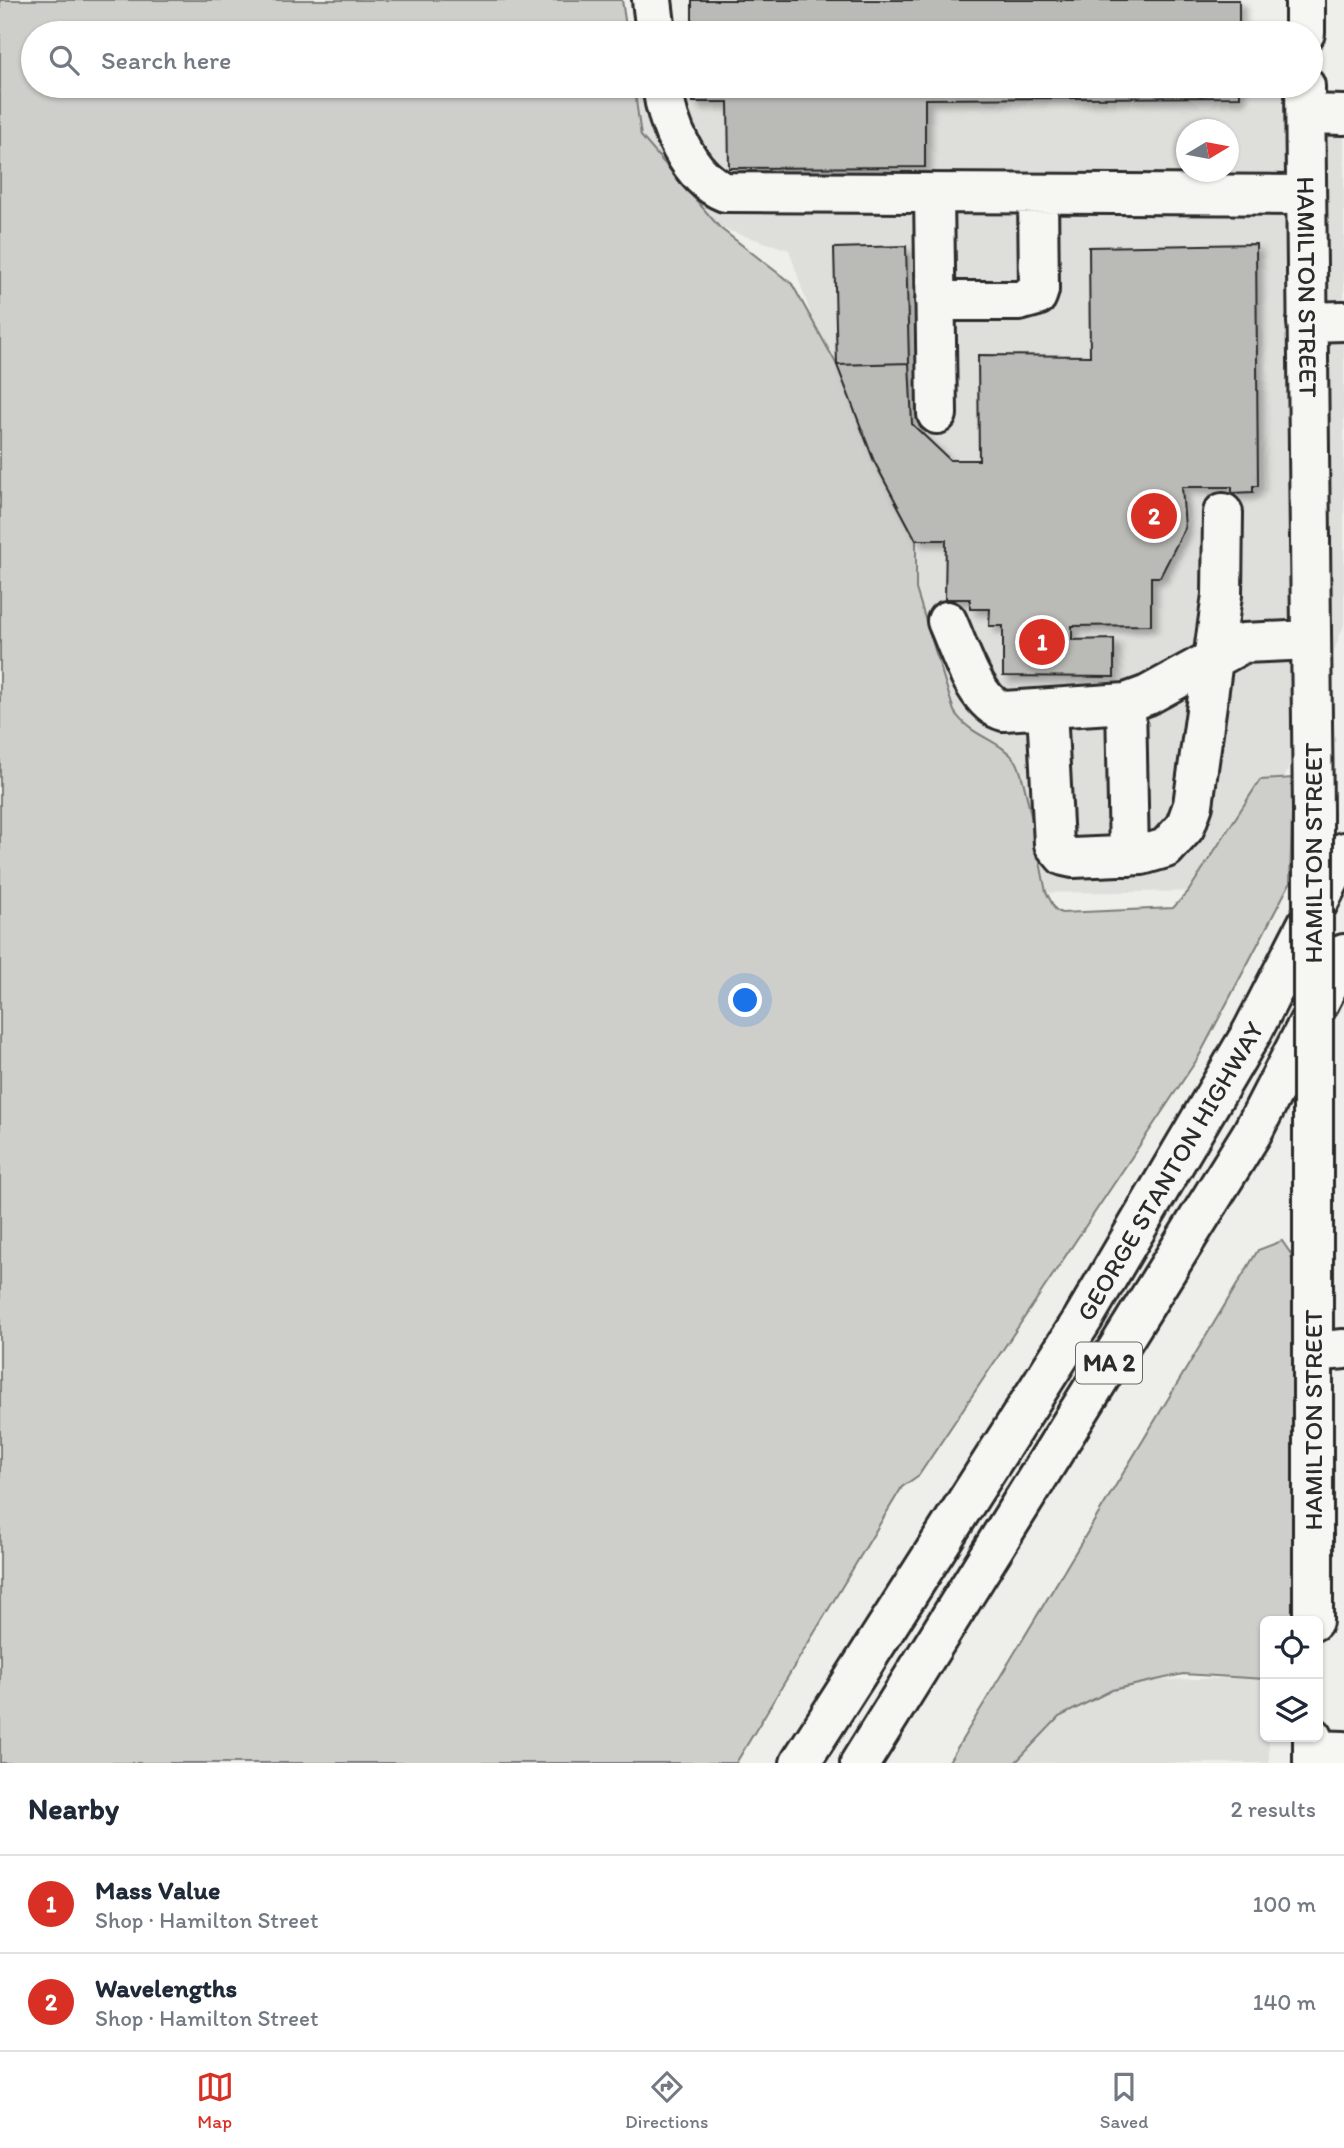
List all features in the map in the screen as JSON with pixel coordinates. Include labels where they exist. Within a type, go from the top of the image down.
[{"type":"main road","points":[[652,0],[655,21]]},
{"type":"main road","points":[[1305,0],[1305,21]]},
{"type":"main road","points":[[665,98],[672,132],[710,186],[725,192],[1306,195]]},
{"type":"main road","points":[[1306,100],[1344,115]]},
{"type":"main road","name":"HAMILTON STREET","points":[[1306,100],[1306,195],[1326,322],[1311,640],[1314,1129],[1329,1350],[1313,1616]]},
{"type":"main road","points":[[934,194],[937,414]]},
{"type":"main road","points":[[935,301],[1018,301],[1037,296],[1040,290],[1038,194]]},
{"type":"main road","points":[[1046,709],[1054,844],[1064,856],[1129,856],[1166,848],[1185,827],[1193,805],[1225,566],[1223,513]]},
{"type":"main road","points":[[947,621],[979,693],[993,709],[1004,711],[1126,703],[1148,695],[1251,641],[1311,640]]},
{"type":"main road","points":[[1126,703],[1129,856]]},
{"type":"main road","name":"GEORGE STANTON HIGHWAY","points":[[800,1763],[1083,1319],[1252,1032],[1344,852]]},
{"type":"main road","name":"GEORGE STANTON HIGHWAY","points":[[860,1763],[1252,1133],[1344,954]]},
{"type":"shaded area","points":[[0,0],[622,0],[625,21],[21,21],[21,98],[636,98],[641,136],[720,228],[792,284],[837,365],[874,461],[916,540],[916,589],[954,711],[968,727],[1001,747],[1016,761],[1028,802],[1046,892],[1055,909],[1061,913],[1173,908],[1188,892],[1260,780],[1293,778],[1290,883],[1198,1058],[919,1475],[902,1487],[736,1763],[0,1763]]},
{"type":"shaded area","points":[[626,98],[1315,98],[1315,103],[1344,104],[1344,625],[1240,891],[1012,893],[949,728],[789,250],[720,228],[639,132]]},
{"type":"shaded area","points":[[1282,1241],[1291,1254],[1295,1280],[1296,1616],[1260,1616],[1260,1679],[1183,1674],[1112,1690],[1059,1717],[1015,1763],[948,1763],[1258,1250]]},
{"type":"shaded area","points":[[1260,1677],[1260,1742],[1269,1742],[1269,1763],[1015,1763],[1062,1683]]},
{"type":"building","points":[[692,0],[1239,0],[1239,21],[692,21]]},
{"type":"building","points":[[693,98],[1082,98],[925,99],[925,167],[729,168],[728,102],[693,102]]},
{"type":"building","points":[[1256,244],[1258,486],[1253,486],[1253,492],[1232,493],[1232,487],[1182,487],[1185,528],[1160,577],[1151,577],[1151,625],[1072,626],[1072,640],[1114,639],[1114,677],[1003,676],[1003,626],[989,626],[990,609],[970,609],[970,599],[945,599],[946,540],[916,540],[874,461],[837,365],[909,363],[912,424],[950,460],[979,460],[978,355],[1090,356],[1089,247]]},
{"type":"building","points":[[906,246],[909,363],[837,365],[834,248]]},
{"type":"place","name":"Wavelengths","points":[[1154,516]]},
{"type":"place","name":"Mass Value","points":[[1042,642]]}]
